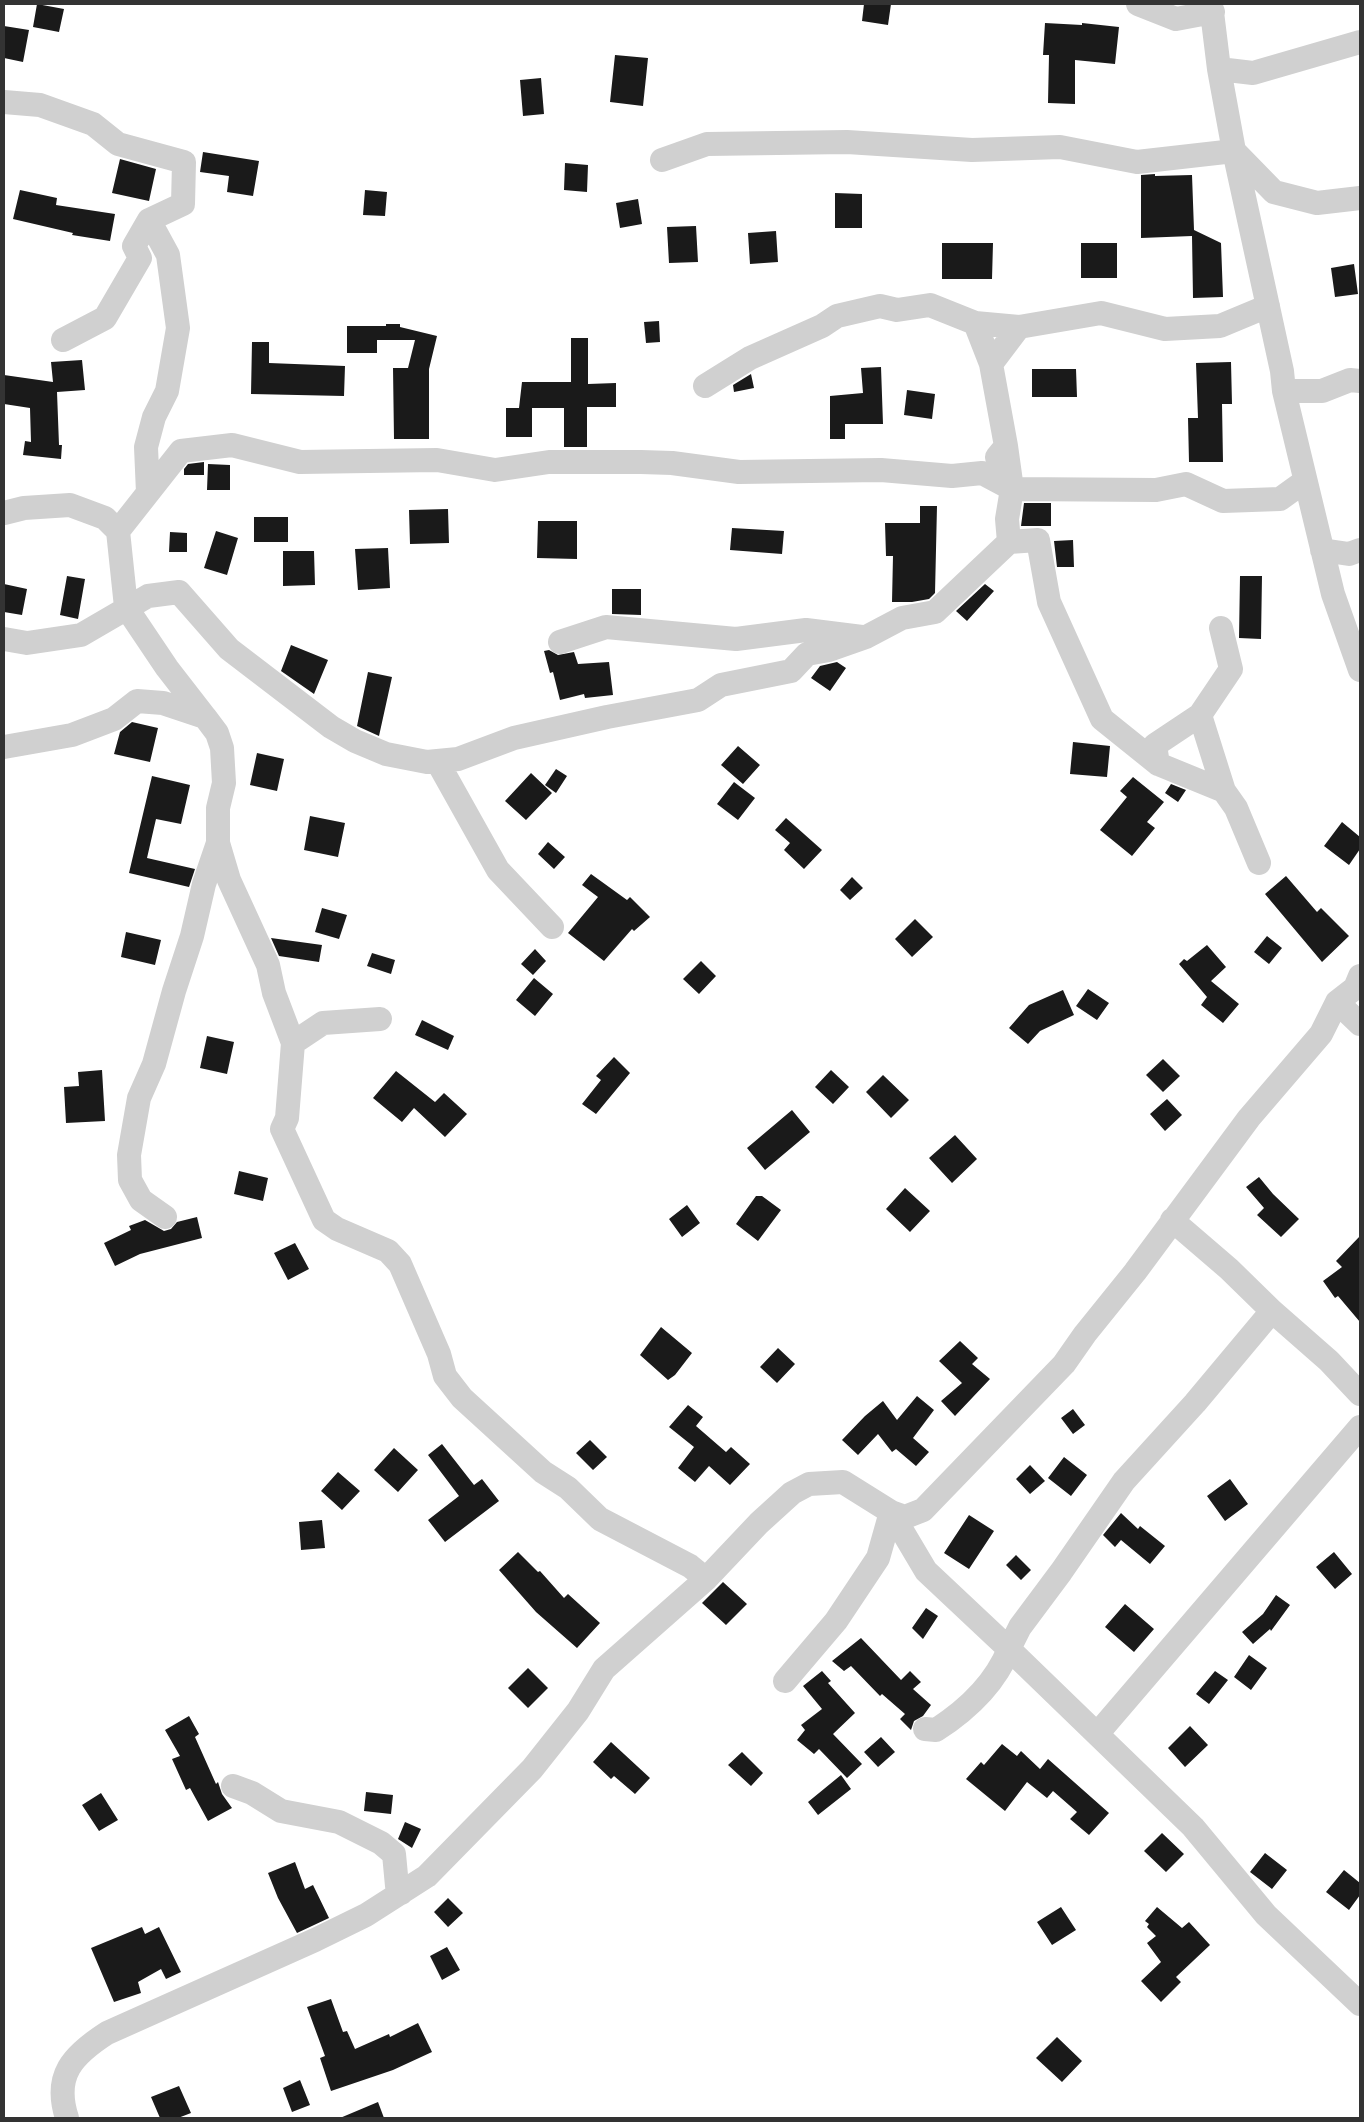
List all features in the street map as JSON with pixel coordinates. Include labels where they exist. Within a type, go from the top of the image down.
[{"type":"street","points":[[1138,4],[1176,19],[1212,8],[1219,69],[1234,152],[1282,371],[1284,391],[1333,594],[1360,670]]},
{"type":"street","points":[[1219,69],[1254,72],[1360,42]]},
{"type":"street","points":[[4,102],[40,105],[93,124],[118,144],[184,162],[183,204],[149,220],[134,246],[140,258]]},
{"type":"street","points":[[662,160],[707,144],[763,143],[847,142],[972,150],[1060,147],[1137,162],[1234,152]]},
{"type":"street","points":[[1234,152],[1274,192],[1317,203],[1360,198]]},
{"type":"street","points":[[148,493],[146,447],[154,417],[167,391],[178,328],[168,255],[149,220]]},
{"type":"street","points":[[140,258],[168,255]]},
{"type":"street","points":[[64,340],[105,318],[140,258]]},
{"type":"street","points":[[705,386],[750,358],[822,326],[837,316],[880,306],[897,310],[930,305],[975,323],[1019,327],[1101,313],[1165,329],[1220,326],[1268,306]]},
{"type":"street","points":[[975,323],[992,364],[1006,446],[1012,489],[1007,519],[1009,542]]},
{"type":"street","points":[[992,364],[1019,327]]},
{"type":"street","points":[[1284,391],[1322,391],[1350,380],[1360,381]]},
{"type":"street","points":[[154,417],[181,451]]},
{"type":"street","points":[[118,532],[181,451],[232,445],[300,462],[437,460],[495,470],[548,462],[641,462],[672,463],[739,472],[881,470],[952,476],[982,473],[1012,489],[1156,490],[1186,484],[1223,501],[1280,499],[1305,480]]},
{"type":"street","points":[[982,473],[1006,446]]},
{"type":"street","points":[[4,513],[24,508],[70,505],[105,518],[118,532],[126,607],[167,668],[217,733],[222,748],[224,782],[218,808],[218,843],[229,880],[268,965],[274,993],[293,1043],[287,1118],[282,1129],[324,1220],[337,1229],[388,1251],[400,1264],[439,1354],[446,1376],[462,1398],[543,1472],[568,1488],[600,1519],[690,1566],[706,1579]]},
{"type":"street","points":[[4,639],[27,643],[81,634],[148,596],[179,592],[229,648],[331,727],[355,741],[386,754],[427,762],[458,759],[514,738],[607,717],[698,700],[721,686],[791,670],[807,654],[829,650],[866,638],[902,618],[935,612],[1009,542],[1038,540],[1049,602],[1102,719],[1148,751],[1224,792]]},
{"type":"street","points":[[1322,550],[1348,554],[1360,550]]},
{"type":"street","points":[[560,642],[606,627],[736,639],[806,630],[866,638]]},
{"type":"street","points":[[1148,751],[1200,715],[1231,669],[1221,628]]},
{"type":"street","points":[[4,747],[72,735],[114,719],[137,701],[163,703],[206,717]]},
{"type":"street","points":[[1200,715],[1224,792],[1236,808],[1259,863]]},
{"type":"street","points":[[436,761],[498,870],[552,927]]},
{"type":"street","points":[[165,1217],[141,1200],[130,1180],[128,1155],[139,1098],[154,1064],[174,991],[192,936],[204,884],[218,843]]},
{"type":"street","points":[[67,2118],[64,2107],[65,2080],[68,2066],[84,2048],[107,2033],[315,1940],[366,1914],[427,1876],[532,1769],[578,1710],[604,1670],[706,1579],[759,1523],[792,1493],[809,1484],[843,1482],[891,1512],[905,1517],[922,1510],[1064,1364],[1249,1118],[1322,1034],[1337,1002],[1355,988],[1360,976]]},
{"type":"street","points":[[1337,1002],[1360,1024]]},
{"type":"street","points":[[293,1043],[323,1023],[380,1019]]},
{"type":"street","points":[[1172,1220],[1229,1269],[1272,1311],[1330,1362],[1360,1394]]},
{"type":"street","points":[[925,1729],[936,1730],[971,1703],[991,1683],[1002,1668],[1020,1628],[1124,1481],[1195,1404],[1272,1311]]},
{"type":"street","points":[[1098,1734],[1360,1427]]},
{"type":"street","points":[[891,1512],[926,1571],[1194,1827],[1266,1915],[1360,2004]]},
{"type":"street","points":[[785,1681],[836,1621],[878,1558],[891,1512]]},
{"type":"street","points":[[233,1786],[252,1793],[281,1811],[339,1822],[381,1843],[394,1854],[397,1886],[401,1893]]},
{"type":"building","points":[[37,4],[64,9],[59,32],[33,27]]},
{"type":"building","points":[[864,4],[891,4],[888,25],[862,21]]},
{"type":"building","points":[[1045,23],[1082,25],[1082,23],[1119,27],[1115,64],[1075,60],[1075,104],[1048,103],[1049,55],[1043,55]]},
{"type":"building","points":[[4,26],[29,30],[23,62],[4,58]]},
{"type":"building","points":[[615,55],[648,58],[643,106],[610,102]]},
{"type":"building","points":[[541,78],[544,114],[523,116],[520,80]]},
{"type":"building","points":[[203,152],[259,161],[253,196],[227,192],[229,176],[200,172]]},
{"type":"building","points":[[120,159],[156,169],[149,201],[112,193]]},
{"type":"building","points":[[565,163],[588,165],[587,192],[564,190]]},
{"type":"building","points":[[1155,174],[1155,176],[1192,175],[1194,230],[1221,243],[1223,297],[1193,298],[1192,236],[1141,238],[1141,175]]},
{"type":"building","points":[[20,190],[57,198],[56,205],[115,214],[110,241],[72,235],[73,233],[13,219]]},
{"type":"building","points":[[365,190],[387,192],[385,216],[363,215]]},
{"type":"building","points":[[835,193],[862,194],[862,228],[835,228]]},
{"type":"building","points":[[638,199],[642,224],[620,228],[616,203]]},
{"type":"building","points":[[696,226],[698,262],[669,263],[667,227]]},
{"type":"building","points":[[776,231],[778,262],[750,264],[748,233]]},
{"type":"building","points":[[942,243],[993,243],[992,279],[942,279]]},
{"type":"building","points":[[1081,243],[1117,243],[1117,278],[1081,278]]},
{"type":"building","points":[[1354,264],[1358,294],[1335,297],[1331,268]]},
{"type":"building","points":[[659,321],[660,342],[646,343],[644,322]]},
{"type":"building","points":[[386,324],[400,324],[400,327],[437,336],[429,369],[429,439],[394,439],[393,368],[408,368],[415,340],[377,340],[377,353],[347,353],[347,326],[386,326]]},
{"type":"building","points":[[571,338],[588,338],[588,384],[616,383],[616,407],[587,407],[587,447],[564,447],[564,408],[532,408],[532,437],[506,437],[506,408],[519,408],[522,382],[571,382]]},
{"type":"building","points":[[252,342],[269,342],[269,363],[345,366],[344,396],[251,394]]},
{"type":"building","points":[[82,360],[85,390],[57,392],[59,445],[62,445],[61,459],[23,455],[25,441],[31,442],[30,408],[4,404],[4,375],[53,382],[51,362]]},
{"type":"building","points":[[1231,362],[1232,404],[1222,404],[1223,462],[1189,462],[1188,418],[1198,418],[1196,363]]},
{"type":"building","points":[[881,367],[883,424],[845,424],[845,439],[830,439],[830,396],[863,393],[861,368]]},
{"type":"building","points":[[1032,369],[1076,369],[1077,397],[1032,397]]},
{"type":"building","points":[[751,374],[754,388],[734,392],[733,385]]},
{"type":"building","points":[[907,390],[935,394],[932,419],[904,415]]},
{"type":"building","points":[[204,462],[204,475],[184,475],[184,469],[188,464]]},
{"type":"building","points":[[208,464],[230,465],[230,490],[207,490]]},
{"type":"building","points":[[1024,503],[1051,503],[1051,526],[1021,526]]},
{"type":"building","points":[[920,506],[937,506],[935,593],[929,599],[912,602],[892,602],[893,556],[886,556],[885,523],[920,523]]},
{"type":"building","points":[[448,509],[449,543],[410,544],[409,510]]},
{"type":"building","points":[[254,517],[288,517],[288,542],[254,542]]},
{"type":"building","points":[[538,521],[577,521],[577,559],[537,558]]},
{"type":"building","points":[[732,528],[784,531],[782,554],[730,550]]},
{"type":"building","points":[[216,531],[238,538],[227,575],[204,568]]},
{"type":"building","points":[[170,532],[187,533],[187,552],[169,552]]},
{"type":"building","points":[[1073,540],[1074,567],[1057,567],[1054,541]]},
{"type":"building","points":[[388,548],[390,588],[358,590],[355,549]]},
{"type":"building","points":[[283,551],[314,551],[315,585],[283,586]]},
{"type":"building","points":[[67,576],[85,579],[78,619],[60,615]]},
{"type":"building","points":[[1240,576],[1262,576],[1261,639],[1239,638]]},
{"type":"building","points":[[4,584],[27,589],[22,615],[4,612]]},
{"type":"building","points":[[985,584],[994,591],[967,621],[956,611]]},
{"type":"building","points":[[612,589],[641,589],[641,615],[612,614]]},
{"type":"building","points":[[291,645],[328,660],[314,694],[281,671]]},
{"type":"building","points":[[549,650],[558,655],[574,652],[578,664],[609,662],[613,695],[585,698],[584,694],[560,700],[553,672],[550,673],[544,651]]},
{"type":"building","points":[[837,662],[846,668],[830,691],[811,678],[820,666]]},
{"type":"building","points":[[368,672],[392,677],[379,736],[357,726]]},
{"type":"building","points":[[132,722],[158,728],[150,762],[114,754],[120,732]]},
{"type":"building","points":[[1073,742],[1110,746],[1107,777],[1070,774]]},
{"type":"building","points":[[738,746],[760,765],[743,784],[721,765]]},
{"type":"building","points":[[257,753],[284,759],[277,791],[250,785]]},
{"type":"building","points":[[556,769],[567,776],[556,793],[545,785]]},
{"type":"building","points":[[531,773],[552,793],[526,820],[505,801]]},
{"type":"building","points":[[152,776],[190,785],[181,824],[156,819],[147,858],[195,869],[189,887],[129,873]]},
{"type":"building","points":[[1133,777],[1164,802],[1147,822],[1155,828],[1132,856],[1100,830],[1127,797],[1120,791]]},
{"type":"building","points":[[734,782],[755,798],[738,820],[717,804]]},
{"type":"building","points":[[1171,784],[1186,790],[1178,802],[1165,793]]},
{"type":"building","points":[[310,816],[345,823],[338,857],[304,850]]},
{"type":"building","points":[[786,818],[822,850],[804,869],[784,850],[790,843],[775,830]]},
{"type":"building","points":[[1342,822],[1360,837],[1360,849],[1349,865],[1324,846]]},
{"type":"building","points":[[548,842],[565,857],[554,869],[538,854]]},
{"type":"building","points":[[591,874],[627,900],[630,897],[650,917],[634,931],[632,929],[604,961],[568,933],[598,897],[582,885]]},
{"type":"building","points":[[1286,876],[1317,912],[1321,908],[1349,936],[1322,962],[1265,894]]},
{"type":"building","points":[[852,877],[863,888],[850,900],[840,890]]},
{"type":"building","points":[[322,908],[347,915],[339,939],[315,932]]},
{"type":"building","points":[[915,919],[933,937],[912,957],[895,939]]},
{"type":"building","points":[[126,932],[161,940],[155,965],[121,957]]},
{"type":"building","points":[[1267,936],[1282,948],[1269,964],[1254,952]]},
{"type":"building","points":[[271,938],[322,945],[319,962],[279,956]]},
{"type":"building","points":[[1207,945],[1226,967],[1211,981],[1239,1004],[1223,1023],[1201,1005],[1207,997],[1179,964],[1184,959],[1187,961]]},
{"type":"building","points":[[535,949],[546,961],[533,975],[521,964]]},
{"type":"building","points":[[372,953],[395,960],[391,974],[367,966]]},
{"type":"building","points":[[701,961],[716,976],[699,994],[683,979]]},
{"type":"building","points":[[534,978],[553,994],[535,1016],[516,1000]]},
{"type":"building","points":[[1088,989],[1109,1003],[1097,1020],[1076,1006]]},
{"type":"building","points":[[1063,990],[1074,1015],[1040,1031],[1028,1044],[1009,1028],[1029,1005]]},
{"type":"building","points":[[422,1020],[454,1036],[448,1050],[415,1035]]},
{"type":"building","points":[[207,1036],[234,1042],[227,1074],[200,1068]]},
{"type":"building","points":[[614,1057],[630,1073],[596,1114],[582,1104],[601,1080],[596,1076]]},
{"type":"building","points":[[1163,1059],[1180,1076],[1163,1092],[1146,1075]]},
{"type":"building","points":[[102,1070],[105,1121],[66,1123],[64,1087],[79,1086],[78,1072]]},
{"type":"building","points":[[831,1070],[849,1087],[833,1104],[815,1087]]},
{"type":"building","points":[[396,1071],[435,1102],[444,1093],[467,1114],[445,1137],[414,1108],[402,1122],[373,1098]]},
{"type":"building","points":[[883,1075],[909,1100],[891,1118],[866,1092]]},
{"type":"building","points":[[1167,1099],[1182,1115],[1165,1131],[1150,1114]]},
{"type":"building","points":[[792,1110],[810,1132],[765,1170],[747,1148]]},
{"type":"building","points":[[955,1135],[977,1159],[952,1183],[929,1158]]},
{"type":"building","points":[[239,1171],[268,1178],[263,1201],[234,1194]]},
{"type":"building","points":[[1259,1177],[1273,1194],[1299,1219],[1281,1237],[1257,1215],[1264,1208],[1246,1187]]},
{"type":"building","points":[[905,1188],[930,1211],[910,1232],[886,1209]]},
{"type":"building","points":[[756,1196],[762,1196],[781,1210],[758,1241],[736,1224]]},
{"type":"building","points":[[687,1205],[700,1223],[682,1237],[669,1219]]},
{"type":"building","points":[[197,1217],[202,1238],[140,1254],[115,1266],[104,1243],[131,1230],[129,1226],[145,1220],[164,1231],[171,1229],[177,1222]]},
{"type":"building","points":[[1360,1236],[1360,1322],[1338,1296],[1335,1298],[1323,1281],[1342,1267],[1336,1261]]},
{"type":"building","points":[[295,1243],[309,1269],[288,1280],[274,1253]]},
{"type":"building","points":[[661,1327],[692,1353],[675,1375],[668,1380],[640,1355]]},
{"type":"building","points":[[960,1341],[978,1358],[972,1364],[990,1379],[955,1416],[941,1401],[962,1383],[939,1361]]},
{"type":"building","points":[[778,1348],[795,1364],[777,1383],[760,1367]]},
{"type":"building","points":[[917,1396],[934,1410],[913,1438],[929,1452],[916,1466],[896,1449],[892,1452],[878,1434],[858,1455],[842,1440],[865,1416],[883,1401],[897,1420]]},
{"type":"building","points":[[688,1405],[703,1417],[696,1426],[726,1452],[731,1447],[750,1464],[730,1485],[709,1466],[695,1482],[678,1468],[694,1447],[669,1427]]},
{"type":"building","points":[[1073,1409],[1085,1425],[1073,1434],[1061,1418]]},
{"type":"building","points":[[590,1440],[607,1457],[593,1470],[576,1453]]},
{"type":"building","points":[[442,1444],[474,1485],[482,1479],[499,1501],[445,1542],[428,1520],[459,1496],[428,1455]]},
{"type":"building","points":[[394,1448],[418,1470],[398,1492],[374,1470]]},
{"type":"building","points":[[1064,1457],[1087,1475],[1071,1496],[1048,1478]]},
{"type":"building","points":[[1030,1465],[1045,1481],[1030,1494],[1016,1479]]},
{"type":"building","points":[[338,1472],[360,1491],[342,1510],[321,1491]]},
{"type":"building","points":[[1230,1479],[1248,1504],[1225,1521],[1207,1496]]},
{"type":"building","points":[[1121,1513],[1138,1529],[1140,1526],[1165,1546],[1150,1564],[1121,1540],[1115,1547],[1103,1535]]},
{"type":"building","points":[[969,1515],[994,1531],[969,1569],[944,1553]]},
{"type":"building","points":[[322,1520],[325,1548],[301,1550],[299,1522]]},
{"type":"building","points":[[518,1552],[538,1572],[540,1571],[564,1598],[568,1594],[600,1623],[577,1648],[536,1612],[499,1570]]},
{"type":"building","points":[[1334,1552],[1352,1574],[1335,1589],[1316,1567]]},
{"type":"building","points":[[1016,1555],[1031,1570],[1021,1580],[1006,1565]]},
{"type":"building","points":[[723,1582],[747,1604],[726,1625],[702,1603]]},
{"type":"building","points":[[1276,1595],[1290,1605],[1271,1631],[1270,1629],[1253,1644],[1242,1632],[1263,1614]]},
{"type":"building","points":[[1125,1604],[1154,1629],[1134,1652],[1105,1627]]},
{"type":"building","points":[[926,1608],[938,1616],[923,1639],[912,1628]]},
{"type":"building","points":[[861,1638],[901,1680],[910,1671],[921,1682],[913,1689],[931,1705],[923,1716],[914,1721],[911,1730],[900,1719],[905,1714],[882,1694],[880,1696],[851,1666],[844,1671],[832,1661]]},
{"type":"building","points":[[1249,1655],[1267,1668],[1251,1690],[1234,1677]]},
{"type":"building","points":[[528,1668],[548,1688],[528,1708],[508,1688]]},
{"type":"building","points":[[822,1671],[831,1681],[828,1683],[855,1713],[833,1734],[862,1764],[847,1778],[819,1749],[814,1754],[797,1740],[805,1730],[801,1725],[822,1709],[803,1686]]},
{"type":"building","points":[[1215,1671],[1228,1680],[1209,1704],[1196,1694]]},
{"type":"building","points":[[189,1716],[199,1734],[195,1737],[216,1784],[218,1782],[222,1794],[232,1808],[208,1821],[190,1788],[186,1790],[172,1759],[180,1756],[165,1730]]},
{"type":"building","points":[[1190,1726],[1208,1745],[1185,1767],[1168,1748]]},
{"type":"building","points":[[881,1737],[895,1752],[878,1767],[864,1752]]},
{"type":"building","points":[[611,1742],[650,1778],[635,1794],[614,1776],[611,1779],[593,1762]]},
{"type":"building","points":[[1002,1744],[1017,1756],[1021,1751],[1040,1769],[1048,1759],[1109,1813],[1089,1835],[1070,1819],[1077,1812],[1053,1791],[1047,1798],[1027,1782],[1005,1811],[966,1779],[981,1762],[984,1765]]},
{"type":"building","points":[[742,1752],[763,1773],[751,1786],[728,1765]]},
{"type":"building","points":[[841,1775],[851,1789],[818,1815],[808,1802]]},
{"type":"building","points":[[366,1792],[393,1795],[391,1814],[364,1811]]},
{"type":"building","points":[[101,1793],[118,1820],[99,1831],[82,1805]]},
{"type":"building","points":[[405,1822],[421,1829],[412,1848],[398,1839]]},
{"type":"building","points":[[1162,1833],[1184,1854],[1166,1872],[1144,1851]]},
{"type":"building","points":[[1265,1853],[1287,1870],[1272,1889],[1250,1872]]},
{"type":"building","points":[[295,1862],[305,1889],[313,1885],[329,1918],[297,1933],[278,1898],[268,1873]]},
{"type":"building","points":[[1344,1870],[1360,1883],[1360,1895],[1349,1910],[1326,1892]]},
{"type":"building","points":[[448,1898],[463,1913],[448,1927],[434,1912]]},
{"type":"building","points":[[1061,1907],[1076,1930],[1052,1945],[1037,1922]]},
{"type":"building","points":[[1157,1907],[1182,1928],[1189,1922],[1210,1945],[1176,1977],[1181,1982],[1161,2002],[1141,1981],[1161,1962],[1147,1943],[1156,1936],[1147,1927],[1149,1924],[1145,1921]]},
{"type":"building","points":[[142,1927],[145,1934],[159,1927],[181,1972],[166,1979],[161,1969],[138,1982],[141,1993],[114,2002],[91,1948]]},
{"type":"building","points":[[447,1947],[460,1970],[442,1980],[430,1956]]},
{"type":"building","points":[[331,1999],[343,2032],[347,2031],[355,2049],[389,2034],[390,2037],[418,2023],[432,2052],[393,2070],[331,2091],[320,2058],[325,2056],[307,2007]]},
{"type":"building","points":[[1057,2037],[1082,2061],[1062,2082],[1036,2058]]},
{"type":"building","points":[[300,2080],[310,2105],[292,2112],[283,2088]]},
{"type":"building","points":[[179,2086],[191,2113],[178,2118],[160,2118],[151,2097]]},
{"type":"building","points":[[378,2102],[384,2118],[340,2118]]}]
